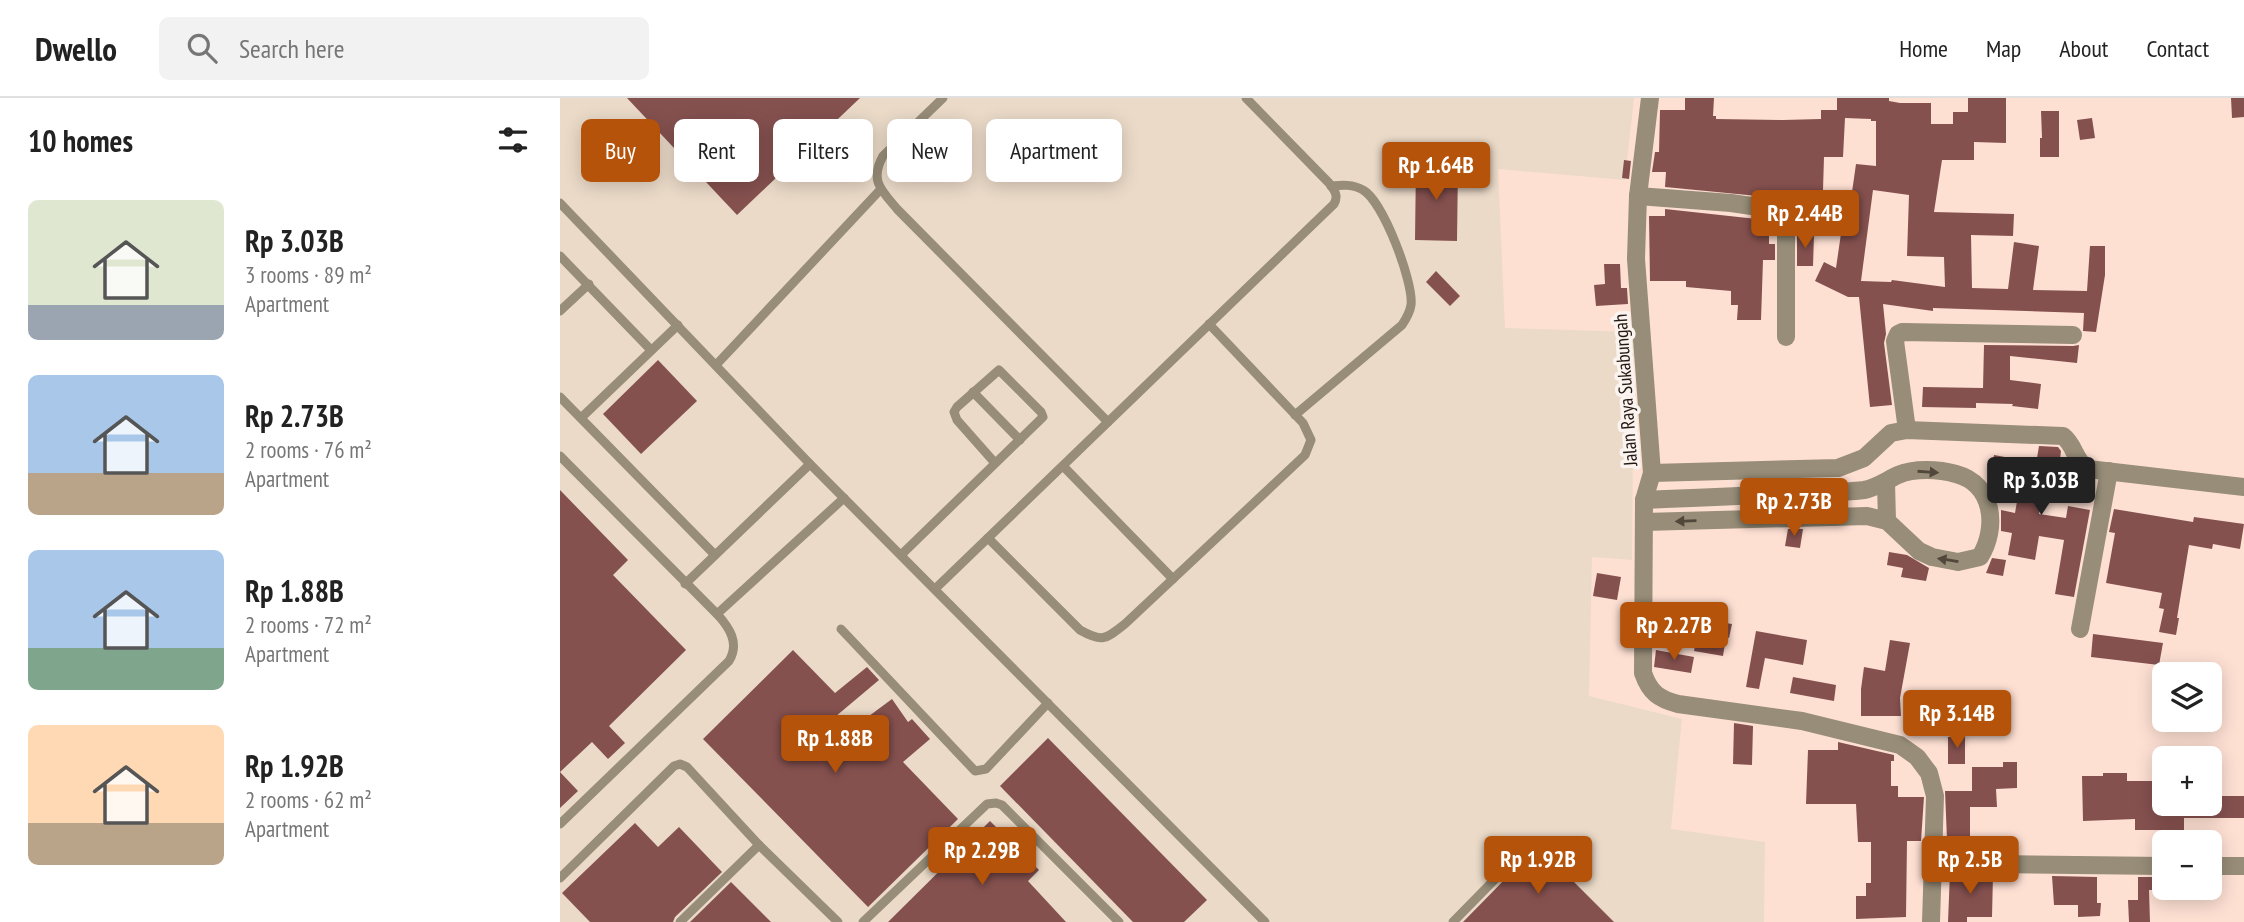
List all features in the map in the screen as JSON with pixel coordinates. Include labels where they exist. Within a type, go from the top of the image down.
[{"type":"street","name":"Jalan Raya Sukabungah","points":[[1650,98],[1638,196],[1636,259],[1652,473],[1644,500],[1643,673],[1648,688],[1660,699],[1678,704],[1802,721],[1900,745],[1924,764],[1934,785],[1935,860],[1931,922]]},
{"type":"street","points":[[1638,196],[1824,214]]},
{"type":"street","points":[[1786,211],[1786,337]]},
{"type":"street","points":[[1907,430],[1895,341],[1898,334],[2073,335]]},
{"type":"street","points":[[1652,473],[1838,468],[1864,458],[1891,433],[1907,430],[2063,436],[2072,445],[2082,466],[2244,487]]},
{"type":"street","points":[[1644,500],[1866,490],[1912,471],[1956,474],[1972,481],[1986,496],[1991,524],[1986,548],[1980,557],[1958,562],[1932,557],[1919,551],[1887,522],[1867,516],[1644,522]]},
{"type":"street","points":[[2080,629],[2109,471]]},
{"type":"street","points":[[1886,482],[1887,522]]},
{"type":"street","points":[[1935,860],[1990,864],[2152,866]]},
{"type":"street","points":[[2222,866],[2244,866]]},
{"type":"lane","points":[[943,98],[883,156],[876,177],[881,190],[1108,422]]},
{"type":"lane","points":[[935,589],[1334,204],[1337,199],[1331,186],[1246,98]]},
{"type":"lane","points":[[1295,415],[1402,325],[1411,304],[1395,241],[1372,197],[1356,187],[1331,186]]},
{"type":"lane","points":[[716,365],[881,190]]},
{"type":"lane","points":[[560,203],[810,464],[1265,922]]},
{"type":"lane","points":[[560,256],[651,350]]},
{"type":"lane","points":[[560,311],[589,284]]},
{"type":"lane","points":[[988,538],[1080,630],[1094,638],[1110,636],[1305,455],[1311,440],[1303,423],[1209,324]]},
{"type":"lane","points":[[581,418],[678,326]]},
{"type":"lane","points":[[901,555],[1020,440],[1044,415],[999,370],[957,407],[954,415],[996,463]]},
{"type":"lane","points":[[973,392],[1020,440]]},
{"type":"lane","points":[[560,397],[715,555]]},
{"type":"lane","points":[[560,456],[727,625],[734,648],[729,661],[560,824]]},
{"type":"lane","points":[[685,584],[810,464]]},
{"type":"lane","points":[[1063,466],[1173,579]]},
{"type":"lane","points":[[717,614],[844,498]]},
{"type":"lane","points":[[841,629],[975,771],[986,769],[1048,703]]},
{"type":"lane","points":[[560,878],[674,766],[680,764],[687,766],[759,845],[838,922]]},
{"type":"lane","points":[[863,922],[987,804],[996,803],[1002,805],[1119,922]]},
{"type":"lane","points":[[680,922],[759,845]]},
{"type":"lane","points":[[1453,922],[1507,867]]},
{"type":"shaded area","points":[[560,98],[1634,98],[1625,180],[1498,169],[1505,328],[1634,332],[1632,560],[1592,557],[1589,696],[1682,719],[1671,829],[1765,842],[1764,922],[560,922]]},
{"type":"building","points":[[627,98],[860,98],[838,119],[773,119],[773,181],[737,215],[706,182],[759,182],[759,119],[674,119],[674,148],[660,133],[660,119],[647,119]]},
{"type":"building","points":[[1685,98],[1714,98],[1713,116],[1716,116],[1716,119],[1821,119],[1821,110],[1837,110],[1837,98],[1889,98],[1889,101],[1900,103],[1931,103],[1931,124],[1953,124],[1953,112],[1968,112],[1968,98],[2006,98],[2006,143],[1974,142],[1974,160],[1942,160],[1934,212],[2014,214],[2013,236],[1971,235],[1972,288],[2008,289],[2014,242],[2039,246],[2033,290],[2087,291],[2090,246],[2105,246],[2105,275],[2096,332],[2083,331],[2084,313],[1933,308],[1933,311],[1883,304],[1886,334],[1884,343],[1892,405],[1870,407],[1859,297],[1848,297],[1815,281],[1824,262],[1836,268],[1846,199],[1851,199],[1856,164],[1876,166],[1876,121],[1845,118],[1843,157],[1824,157],[1823,190],[1811,190],[1811,193],[1768,193],[1768,197],[1665,187],[1666,172],[1652,172],[1655,152],[1659,152],[1660,110],[1685,110]],"holes":[[[1873,190],[1909,195],[1907,256],[1944,257],[1945,287],[1892,280],[1861,281]]]},
{"type":"building","points":[[2231,98],[2244,98],[2244,117],[2232,118]]},
{"type":"building","points":[[2041,111],[2059,111],[2059,157],[2040,157]]},
{"type":"building","points":[[2092,118],[2095,138],[2080,140],[2077,120]]},
{"type":"building","points":[[1624,160],[1631,161],[1629,179],[1622,178]]},
{"type":"building","points":[[1416,163],[1458,164],[1457,241],[1415,240]]},
{"type":"building","points":[[1665,209],[1766,220],[1766,226],[1769,226],[1769,244],[1775,244],[1775,260],[1763,260],[1761,320],[1737,320],[1738,305],[1731,305],[1731,291],[1686,287],[1686,281],[1650,281],[1649,216],[1665,216]]},
{"type":"building","points":[[1797,234],[1814,234],[1813,266],[1797,266]]},
{"type":"building","points":[[1604,264],[1620,264],[1621,288],[1627,288],[1628,304],[1596,306],[1594,285],[1605,284]]},
{"type":"building","points":[[1436,271],[1460,296],[1450,306],[1426,282]]},
{"type":"building","points":[[1984,345],[2079,345],[2077,363],[2010,356],[2010,380],[2041,384],[2038,409],[2012,406],[2013,404],[1976,403],[1976,408],[1922,407],[1923,387],[1983,388]]},
{"type":"building","points":[[658,360],[697,401],[641,454],[603,414]]},
{"type":"building","points":[[2039,446],[2058,447],[2061,451],[2060,459],[2050,457],[2039,514],[2066,518],[2068,506],[2090,510],[2074,597],[2055,594],[2064,540],[2039,536],[2035,560],[2008,555],[2012,533],[2001,531],[2001,510],[2015,513],[2020,484],[1990,479],[1994,455],[2032,462],[2033,457],[2037,458]]},
{"type":"building","points":[[560,490],[628,560],[613,575],[686,650],[609,726],[625,743],[608,759],[592,742],[560,772]]},
{"type":"building","points":[[2114,509],[2193,522],[2194,517],[2244,524],[2240,549],[2213,544],[2212,549],[2189,545],[2176,635],[2159,632],[2164,609],[2159,608],[2162,593],[2106,583],[2115,533],[2109,532]]},
{"type":"building","points":[[1788,529],[1803,529],[1800,548],[1785,546]]},
{"type":"building","points":[[1889,552],[1907,555],[1929,568],[1926,581],[1901,577],[1903,568],[1887,565]]},
{"type":"building","points":[[1992,558],[2006,560],[2003,576],[1986,573]]},
{"type":"building","points":[[1597,573],[1621,577],[1617,600],[1593,596]]},
{"type":"building","points":[[1700,619],[1732,624],[1729,638],[1726,637],[1723,656],[1694,651]]},
{"type":"building","points":[[1756,631],[1807,640],[1803,665],[1765,658],[1759,689],[1746,687]]},
{"type":"building","points":[[2093,634],[2163,643],[2160,662],[2152,664],[2091,657]]},
{"type":"building","points":[[1890,640],[1910,643],[1900,698],[1901,716],[1861,716],[1864,667],[1885,671]]},
{"type":"building","points":[[793,650],[835,693],[867,667],[879,680],[804,743],[815,756],[892,699],[908,722],[912,719],[930,739],[903,762],[958,819],[868,907],[703,739]]},
{"type":"building","points":[[1656,650],[1694,657],[1691,673],[1654,667]]},
{"type":"building","points":[[1793,677],[1836,685],[1834,701],[1790,693]]},
{"type":"building","points":[[1734,723],[1753,726],[1752,765],[1733,764]]},
{"type":"building","points":[[1965,736],[1965,764],[1948,764],[1948,737]]},
{"type":"building","points":[[1048,738],[1207,900],[1184,922],[1133,922],[1000,786]]},
{"type":"building","points":[[1838,742],[1894,755],[1894,761],[1891,761],[1891,786],[1898,786],[1898,797],[1924,797],[1921,841],[1907,841],[1906,917],[1856,919],[1856,896],[1866,896],[1866,883],[1871,883],[1871,842],[1858,842],[1856,804],[1806,804],[1808,750],[1838,750]]},
{"type":"building","points":[[2003,762],[2017,762],[2017,788],[1996,789],[1997,807],[1970,807],[1970,840],[1947,840],[1945,791],[1972,791],[1972,767],[2003,767]]},
{"type":"building","points":[[560,772],[578,791],[560,808]]},
{"type":"building","points":[[2103,773],[2127,773],[2127,781],[2152,781],[2152,816],[2222,816],[2222,796],[2244,796],[2244,818],[2184,818],[2184,830],[2135,830],[2135,819],[2083,821],[2082,776],[2103,776]]},
{"type":"building","points":[[990,821],[1039,870],[1028,881],[1066,922],[888,922]]},
{"type":"building","points":[[635,823],[658,847],[679,827],[722,872],[673,922],[590,922],[562,893]]},
{"type":"building","points":[[1536,844],[1614,922],[1463,922]]},
{"type":"building","points":[[1950,872],[1993,875],[1992,917],[1967,917],[1967,922],[1948,922]]},
{"type":"building","points":[[2052,876],[2097,877],[2100,916],[2078,917],[2078,905],[2054,905]]},
{"type":"building","points":[[2138,877],[2152,877],[2152,890],[2149,890],[2150,922],[2129,922],[2128,900],[2138,900]]},
{"type":"building","points":[[731,882],[771,922],[690,922]]}]
